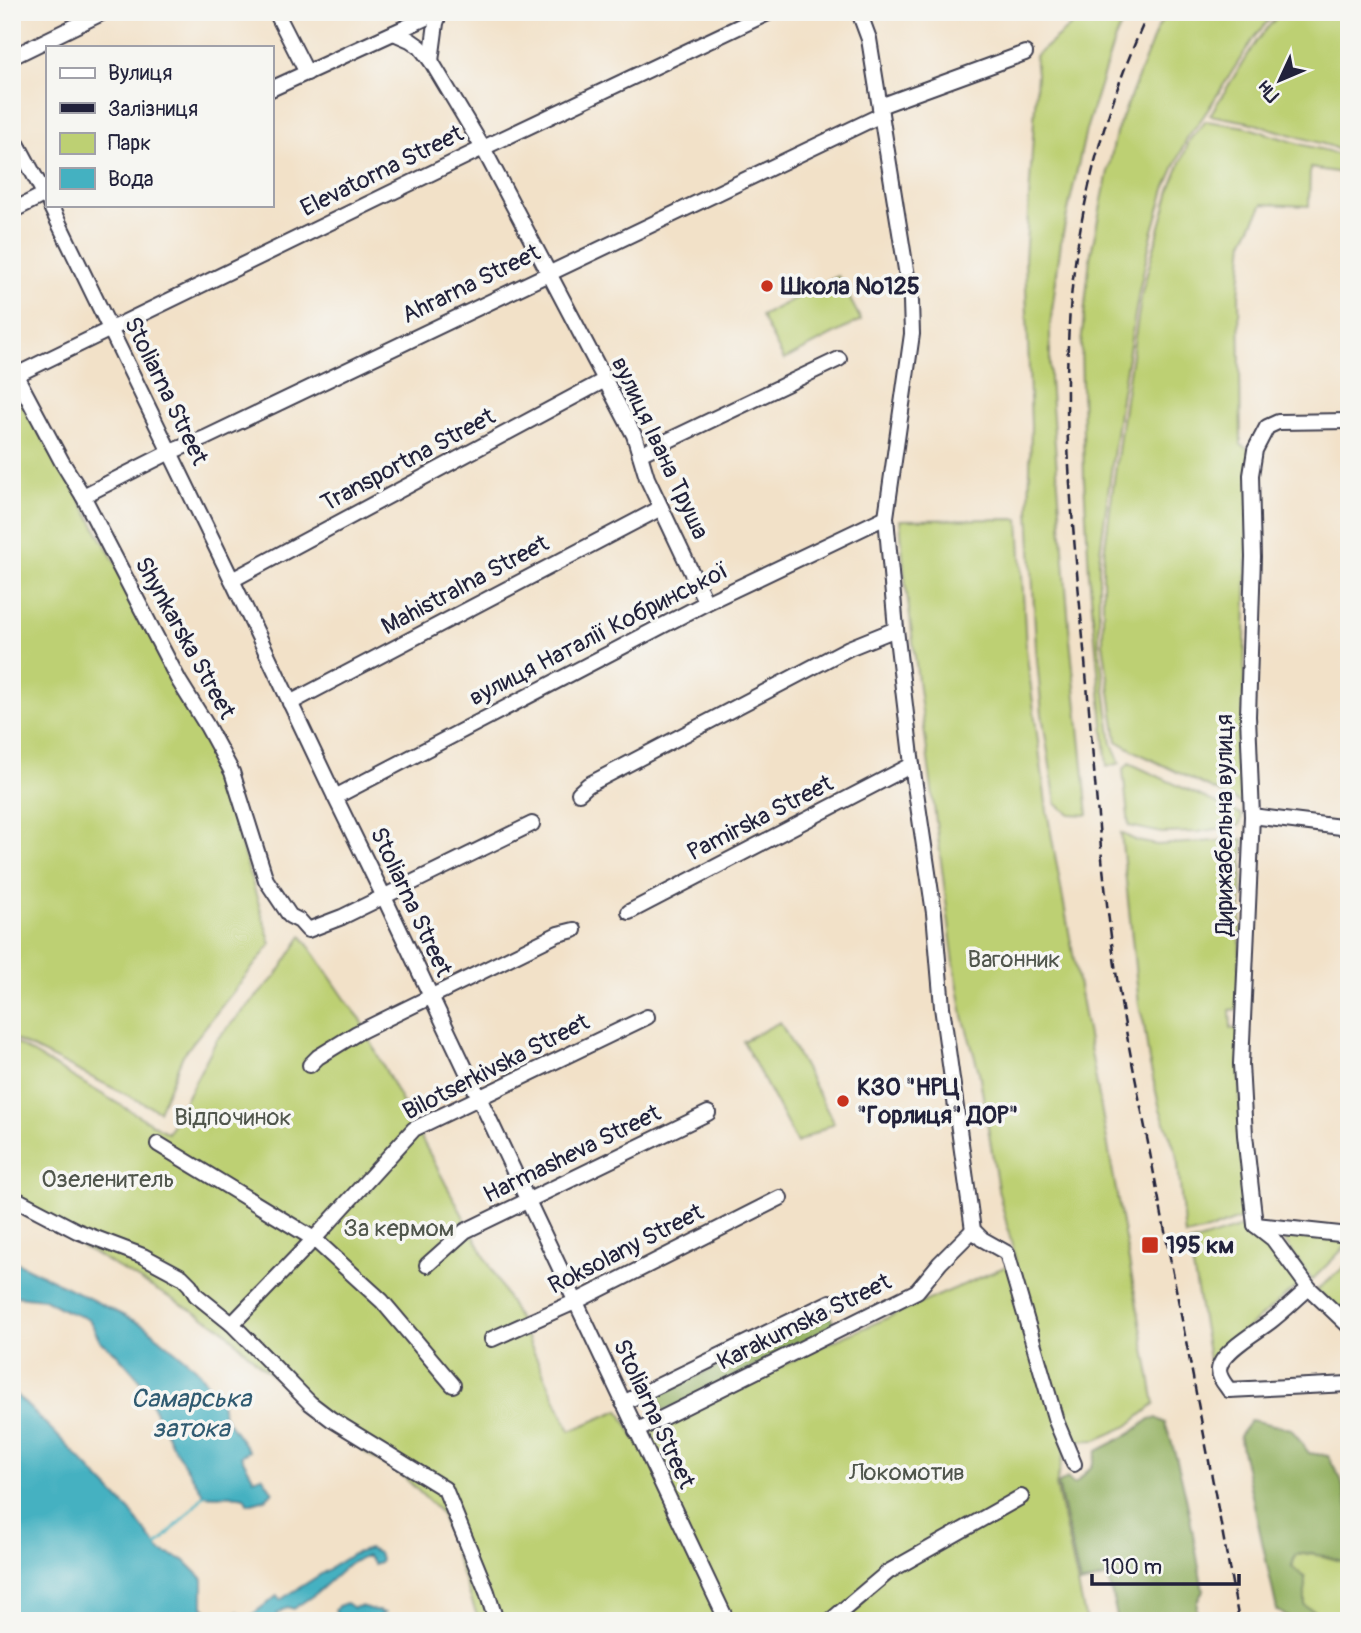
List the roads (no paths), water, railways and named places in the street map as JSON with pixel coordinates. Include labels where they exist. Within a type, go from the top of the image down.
[{"type":"street","points":[[12,57],[104,12]]},
{"type":"street","points":[[276,12],[307,73]]},
{"type":"street","points":[[273,88],[440,12]]},
{"type":"street","points":[[431,61],[440,12]]},
{"type":"street","name":"Elevatorna Street","points":[[14,371],[110,328],[770,12]]},
{"type":"street","points":[[859,12],[869,39],[909,287],[912,323],[910,347],[886,517],[912,765],[934,913],[942,1007],[973,1230],[982,1239],[1007,1252],[1056,1421],[1074,1464]]},
{"type":"street","name":"вулиця Івана Труша","points":[[394,33],[420,47],[431,61],[483,148],[634,435],[647,478],[706,603]]},
{"type":"street","name":"Ahrarna Street","points":[[83,496],[880,110],[1025,53]]},
{"type":"street","name":"Stoliarna Street","points":[[12,134],[46,194]]},
{"type":"street","points":[[12,211],[46,199]]},
{"type":"street","name":"Stoliarna Street","points":[[52,206],[480,1097],[727,1621]]},
{"type":"street","points":[[640,454],[839,359]]},
{"type":"street","name":"Shynkarska Street","points":[[14,371],[83,496],[174,672],[218,744],[232,772],[266,880],[290,916],[300,921],[308,930],[384,897]]},
{"type":"street","name":"Transportna Street","points":[[232,580],[605,380]]},
{"type":"street","name":"Дирижабельна вулиця","points":[[1255,1225],[1245,1135],[1241,1064],[1252,816],[1248,716],[1253,557],[1251,475],[1255,450],[1267,427],[1278,422],[1349,421]]},
{"type":"street","name":"Mahistralna Street","points":[[290,703],[661,508]]},
{"type":"street","name":"вулиця Наталії Кобринської","points":[[335,797],[706,603],[886,517]]},
{"type":"street","points":[[579,793],[588,785],[849,648],[896,629]]},
{"type":"street","name":"Pamirska Street","points":[[629,912],[912,765]]},
{"type":"street","points":[[1252,816],[1349,828]]},
{"type":"street","points":[[384,897],[532,824]]},
{"type":"street","points":[[310,1065],[318,1057],[357,1033],[558,934],[574,930]]},
{"type":"street","name":"Bilotserkivska Street","points":[[232,1324],[414,1129],[647,1017]]},
{"type":"street","name":"Harmasheva Street","points":[[426,1265],[465,1231],[708,1113]]},
{"type":"street","points":[[158,1144],[314,1239],[382,1301],[453,1385]]},
{"type":"street","points":[[12,1197],[77,1231],[156,1262],[182,1278],[196,1295],[232,1324],[310,1403],[331,1419],[445,1489],[496,1621]]},
{"type":"street","name":"Roksolany Street","points":[[492,1339],[577,1301],[780,1198]]},
{"type":"street","points":[[1255,1225],[1349,1235]]},
{"type":"street","points":[[1255,1225],[1273,1238],[1309,1288],[1349,1326]]},
{"type":"street","name":"Karakumska Street","points":[[636,1430],[917,1291],[973,1230]]},
{"type":"street","points":[[1309,1288],[1224,1357],[1219,1368],[1220,1377],[1229,1390],[1349,1384]]},
{"type":"street","name":"Karakumska Street","points":[[623,1402],[830,1301]]},
{"type":"street","points":[[830,1621],[888,1572],[1021,1497]]},
{"type":"water","name":"Самарська затока","points":[[12,1260],[145,1326],[196,1368],[221,1403],[224,1416],[249,1451],[241,1456],[254,1479],[262,1476],[273,1492],[266,1499],[248,1504],[244,1497],[204,1495],[172,1445],[139,1379],[116,1353],[101,1342],[89,1319],[44,1299],[16,1296],[12,1298]]},
{"type":"water","name":"Самарська затока","points":[[12,1391],[130,1511],[160,1551],[184,1560],[203,1579],[203,1606],[217,1621],[12,1621]]},
{"type":"water","points":[[369,1549],[378,1553],[380,1562],[374,1564],[367,1556],[350,1563],[294,1609],[287,1607],[277,1614],[280,1618],[278,1621],[227,1621],[238,1612],[245,1620],[277,1596],[280,1600],[353,1554]]},
{"type":"water","points":[[346,1603],[353,1608],[360,1606],[385,1613],[371,1621],[323,1621],[330,1616],[333,1620],[339,1618],[335,1611],[338,1606]]},
{"type":"waterway","points":[[156,1547],[204,1495]]},
{"type":"railway","points":[[1149,12],[1116,92],[1082,217],[1075,260],[1068,345],[1069,468],[1113,952],[1239,1621]]},
{"type":"place","name":"Школа №125","points":[[767,286]]},
{"type":"place","name":"КЗО \"НРЦ \"Горлиця\" ДОР\"","points":[[843,1101]]},
{"type":"place","name":"195 км","points":[[1150,1245]]},
{"type":"park label","name":"Вагонник","points":[[1014,959]]},
{"type":"park label","name":"Відпочинок","points":[[233,1117]]},
{"type":"park label","name":"Озеленитель","points":[[108,1179]]},
{"type":"park label","name":"За кермом","points":[[399,1228]]},
{"type":"park label","name":"Локомотив","points":[[907,1472]]}]
